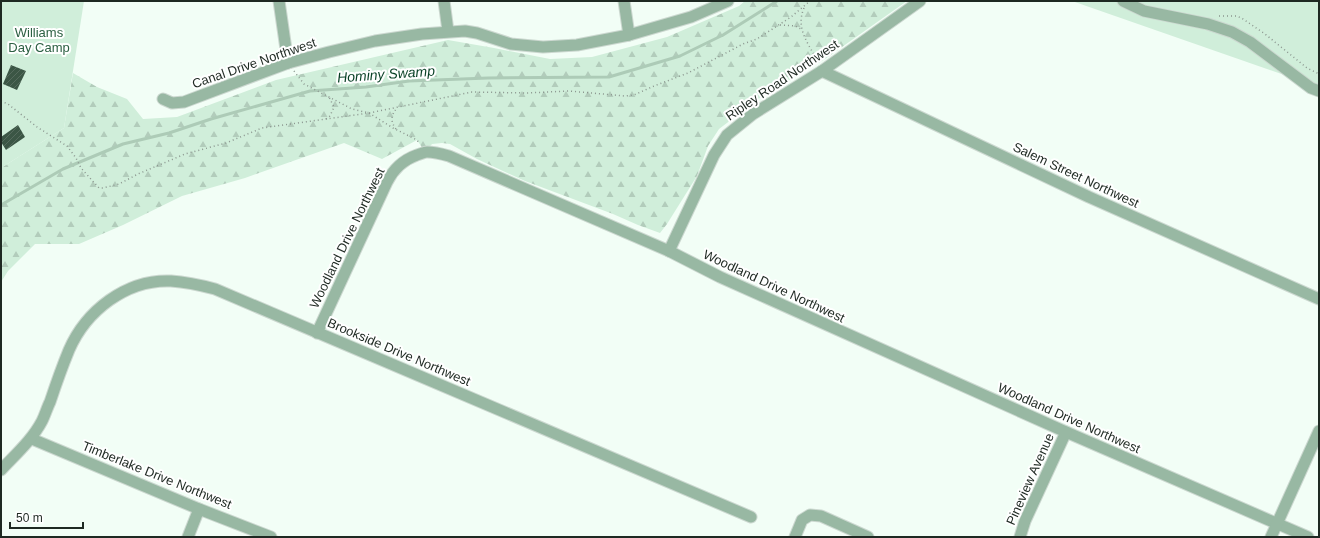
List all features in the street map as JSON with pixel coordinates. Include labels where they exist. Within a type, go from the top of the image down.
[{"type":"street","points":[[279,1],[288,64]]},
{"type":"street","points":[[444,1],[448,31]]},
{"type":"street","points":[[624,1],[629,35]]},
{"type":"street","name":"Canal Drive Northwest","points":[[163,100],[172,103],[184,102],[288,64],[375,41],[448,31],[471,31],[511,44],[543,47],[577,45],[629,35],[691,17],[728,1]]},
{"type":"street","name":"Ripley Road Northwest","points":[[668,251],[714,155],[727,135],[753,114],[822,71],[920,1]]},
{"type":"street","points":[[1122,1],[1144,10],[1208,24],[1232,32],[1250,42],[1311,88],[1319,91]]},
{"type":"street","name":"Salem Street Northwest","points":[[822,71],[1089,197],[1319,299]]},
{"type":"street","name":"Woodland Drive Northwest","points":[[317,333],[386,182],[392,172],[408,158],[425,152],[449,156],[668,251],[720,277],[1066,432],[1308,537]]},
{"type":"street","name":"Brookside Drive Northwest","points":[[1,470],[32,439],[43,420],[69,349],[85,322],[101,306],[127,290],[148,283],[169,281],[191,283],[215,289],[751,517]]},
{"type":"street","points":[[1271,537],[1319,431]]},
{"type":"street","name":"Pineview Avenue","points":[[1020,537],[1025,521],[1066,432]]},
{"type":"street","name":"Timberlake Drive Northwest","points":[[32,439],[199,509],[271,537]]},
{"type":"street","points":[[188,537],[199,509]]},
{"type":"street","points":[[794,537],[802,520],[810,515],[821,516],[868,537]]},
{"type":"path","points":[[1,101],[8,104],[37,127],[67,146],[81,168],[99,188],[109,188],[185,154],[226,143],[262,128],[369,113],[472,92],[527,93],[569,90],[625,96],[634,95],[702,67],[743,44],[757,39],[780,25],[810,1]]},
{"type":"path","points":[[801,30],[802,14],[805,6]]},
{"type":"path","points":[[780,25],[796,26],[801,30],[822,71]]},
{"type":"path","points":[[288,64],[304,84],[352,109],[369,113],[417,140],[425,152]]},
{"type":"path","points":[[324,120],[330,116],[334,107],[329,97]]},
{"type":"path","points":[[397,130],[392,125],[391,119],[393,112],[398,107]]},
{"type":"green space","name":"Williams Day Camp","points":[[1,1],[84,1],[64,128],[1,168]]},
{"type":"green space","points":[[745,1],[907,1],[825,59],[765,94],[719,129],[708,146],[697,176],[660,233],[525,181],[477,159],[450,144],[432,144],[425,152],[417,140],[382,159],[344,143],[245,178],[182,196],[123,225],[79,244],[35,244],[8,271],[1,282],[1,168],[64,128],[73,73],[97,87],[127,99],[143,119],[177,117],[276,80],[448,40],[550,59],[592,57],[667,37],[739,6]]},
{"type":"green space","points":[[1072,1],[1319,1],[1319,87]]},
{"type":"building","name":"Williams Day Camp","points":[[11,65],[26,71],[17,90],[3,84]]},
{"type":"building","points":[[18,125],[25,137],[6,150],[1,142],[1,137]]},
{"type":"waterway","name":"Hominy Swamp","points":[[1,205],[63,169],[123,144],[169,133],[211,119],[310,91],[366,87],[409,81],[488,78],[609,77],[680,56],[723,35],[777,1]]}]
